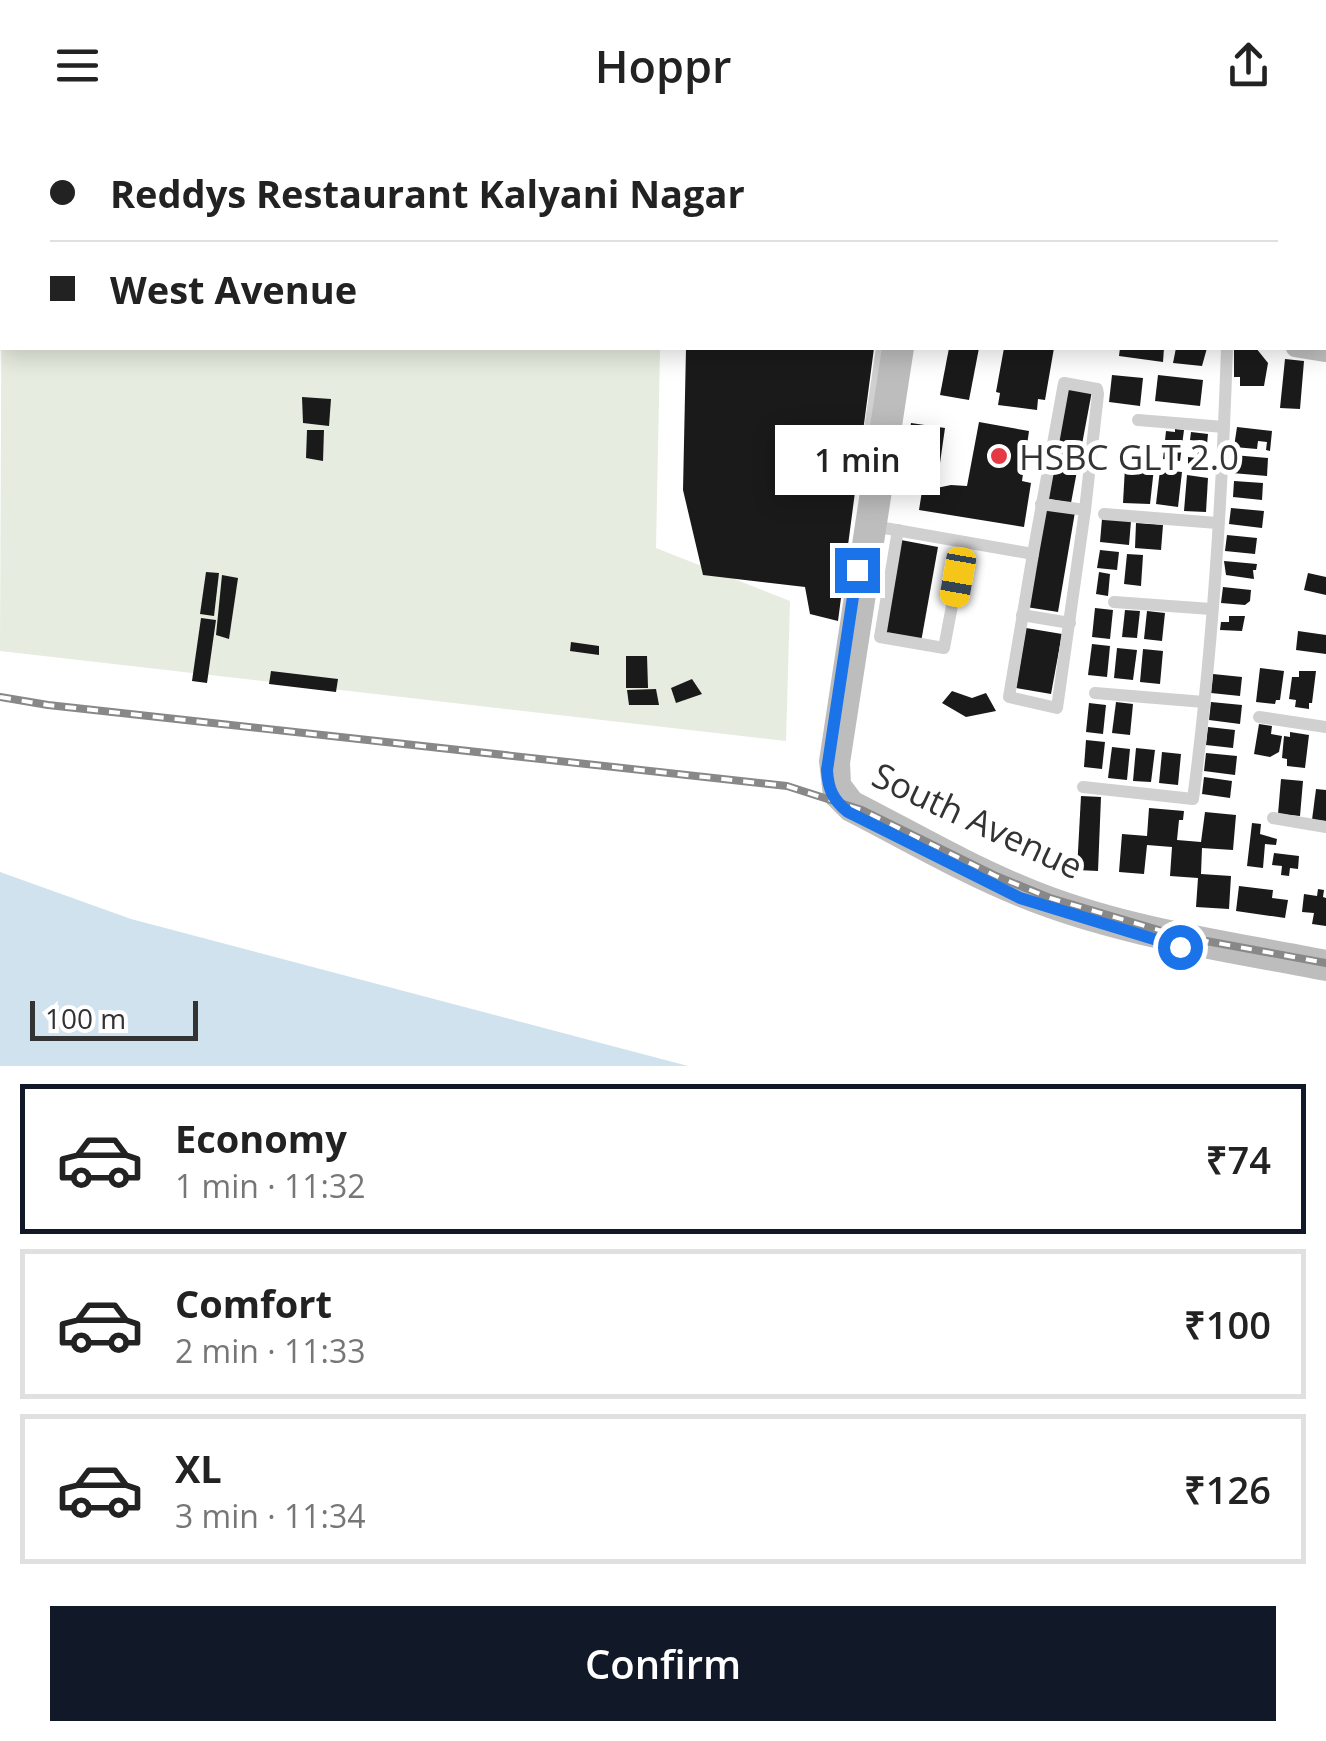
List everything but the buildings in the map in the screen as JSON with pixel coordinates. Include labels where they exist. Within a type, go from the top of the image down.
[{"type":"main road","points":[[836,786],[892,350]]},
{"type":"main road","points":[[871,526],[905,350]]},
{"type":"main road","name":"South Avenue","points":[[836,786],[854,800],[1014,881],[1062,899],[1184,934],[1326,959]]},
{"type":"main road","name":"South Avenue","points":[[836,786],[838,804],[848,812],[1020,898],[1180,947],[1326,972]]},
{"type":"street","points":[[862,454],[870,429],[882,350]]},
{"type":"street","points":[[1082,788],[1192,799],[1204,702],[1226,350]]},
{"type":"street","points":[[1064,384],[1097,389],[1058,708],[1008,698],[1042,504],[1064,384]]},
{"type":"street","points":[[1138,420],[1224,427]]},
{"type":"street","points":[[1042,504],[1085,510]]},
{"type":"street","points":[[1104,514],[1217,524]]},
{"type":"street","points":[[871,526],[1033,554]]},
{"type":"street","points":[[898,530],[880,637],[944,648],[964,542]]},
{"type":"street","points":[[1114,602],[1211,609]]},
{"type":"street","points":[[1022,615],[1070,623]]},
{"type":"street","points":[[1095,693],[1204,702]]},
{"type":"street","points":[[1259,717],[1326,727]]},
{"type":"street","points":[[1273,818],[1326,828]]},
{"type":"shaded area","points":[[1,350],[660,350],[656,548],[790,601],[786,741],[0,651]]},
{"type":"water","points":[[0,872],[131,919],[688,1066],[0,1066]]},
{"type":"railway","points":[[0,697],[787,786],[862,810],[1050,898],[1179,936],[1326,963]]},
{"type":"place","name":"HSBC GLT 2.0","points":[[999,456]]},
{"type":"route","points":[[857,570],[827,770],[832,796],[838,804],[1020,898],[1180,947]]}]
